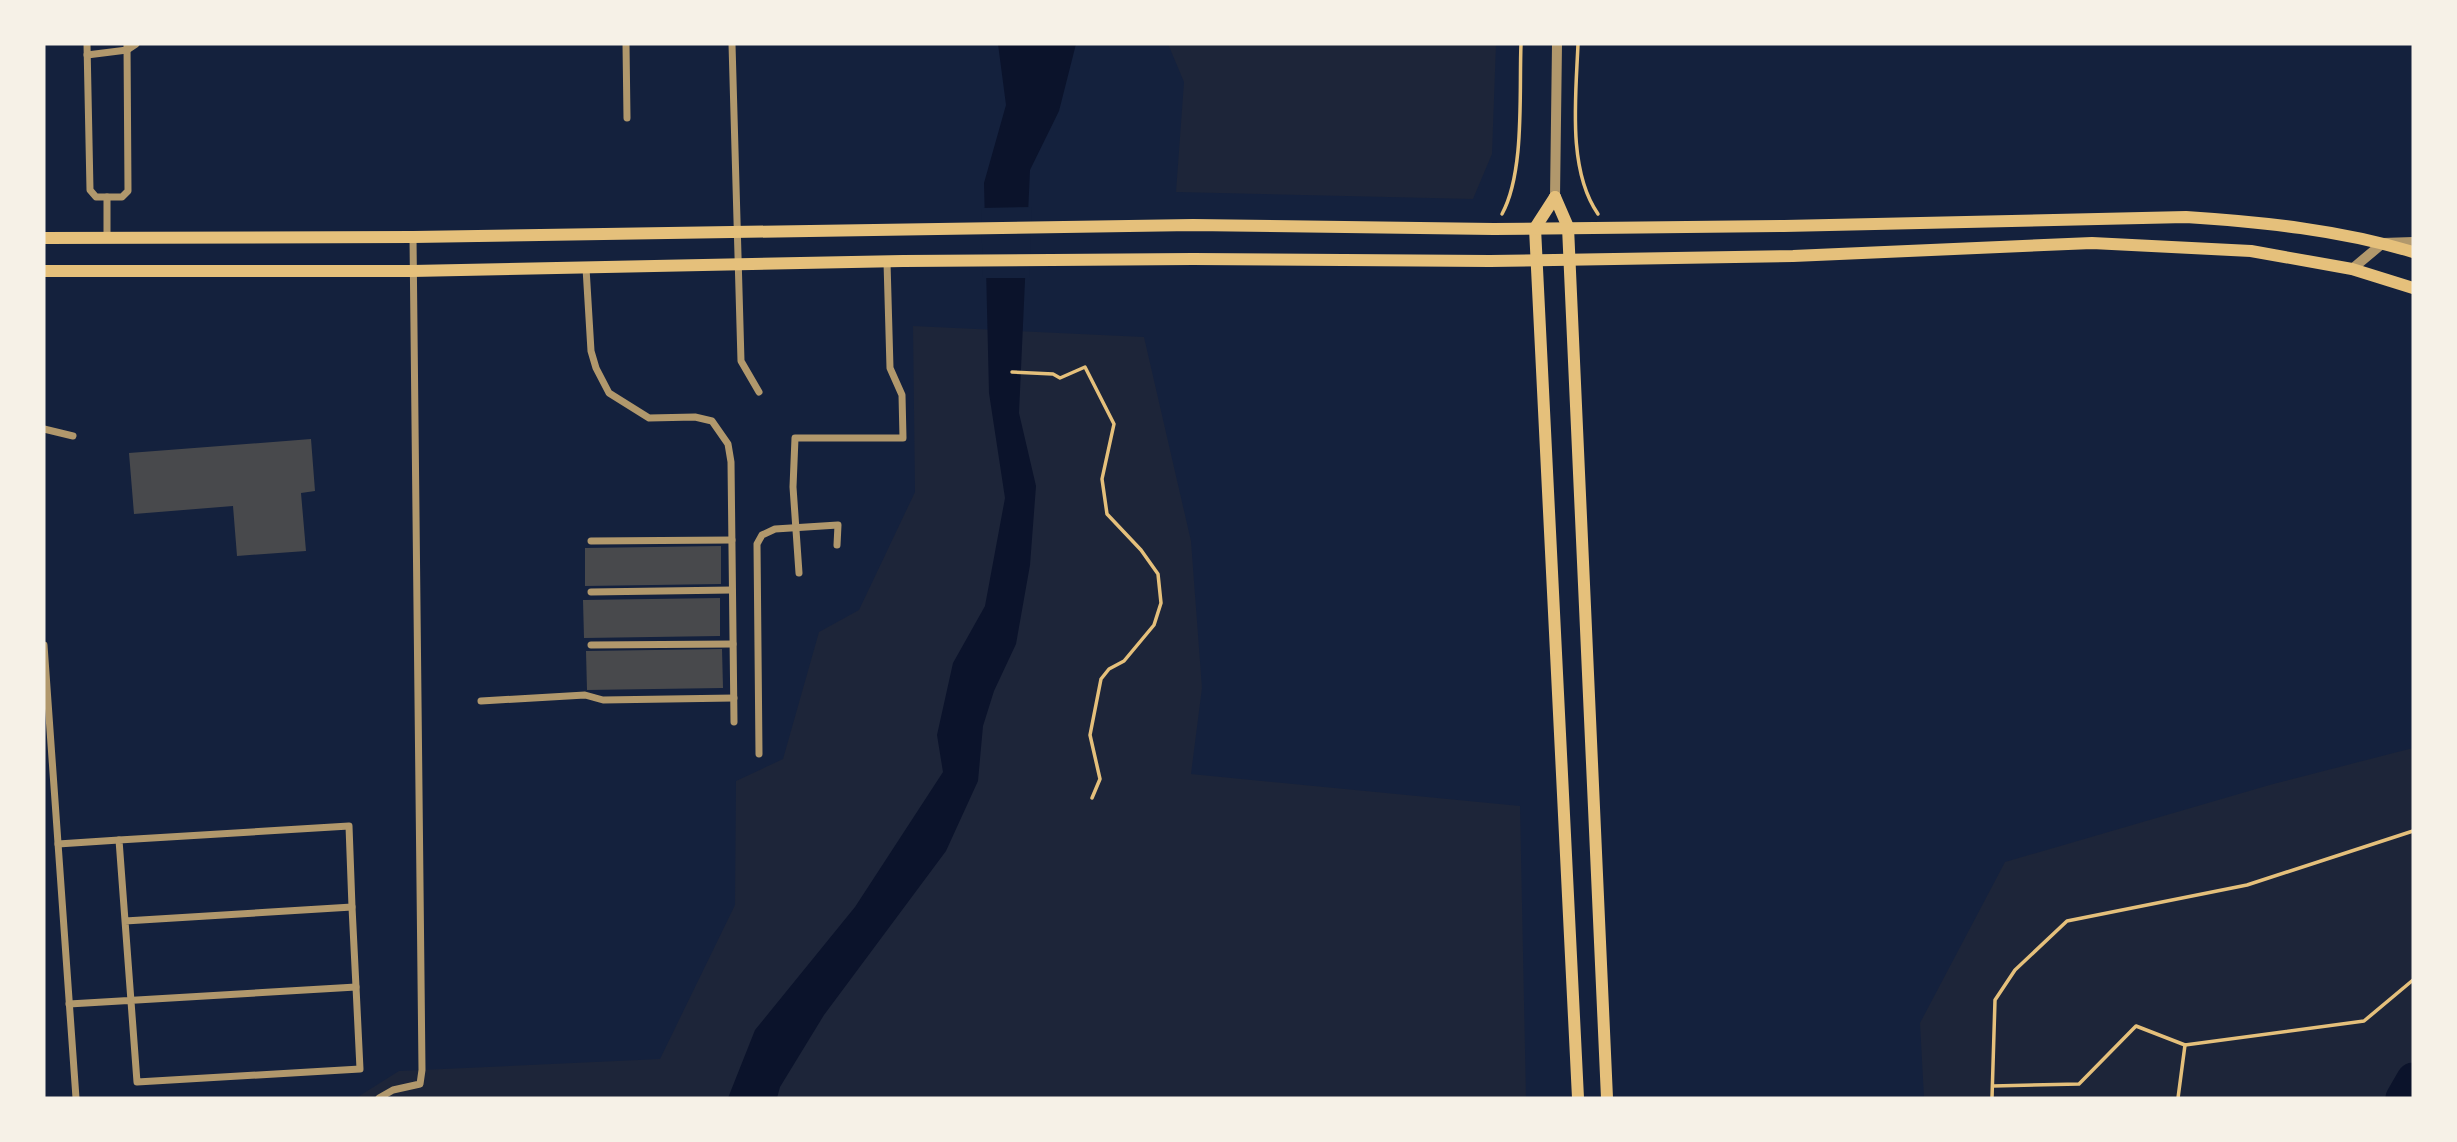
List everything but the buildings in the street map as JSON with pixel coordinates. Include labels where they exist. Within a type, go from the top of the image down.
[{"type":"main road","points":[[1555,198],[1568,227],[1607,1098]]},
{"type":"main road","points":[[1555,198],[1535,228],[1578,1098]]},
{"type":"main road","points":[[44,238],[413,237],[1193,225],[1494,229],[2186,217],[2258,222],[2383,243],[2413,252]]},
{"type":"main road","points":[[44,271],[412,271],[1193,258],[1536,260],[1793,256],[2092,243],[2251,251],[2352,269],[2413,288]]},
{"type":"street","points":[[87,44],[90,190],[96,197],[122,197],[128,191],[127,47]]},
{"type":"street","points":[[87,55],[136,44]]},
{"type":"street","points":[[626,44],[627,118]]},
{"type":"street","points":[[732,44],[741,361],[759,392]]},
{"type":"street","points":[[1555,198],[1558,44]]},
{"type":"street","points":[[107,197],[107,238]]},
{"type":"street","points":[[379,1098],[393,1090],[420,1084],[422,1070],[413,237]]},
{"type":"street","points":[[2352,269],[2383,243],[2413,242]]},
{"type":"street","points":[[799,573],[793,487],[795,438],[903,438],[902,395],[891,368],[887,262]]},
{"type":"street","points":[[586,268],[591,351],[596,368],[609,393],[649,418],[695,417],[712,421],[729,444],[732,462],[734,722]]},
{"type":"street","points":[[44,429],[73,436]]},
{"type":"street","points":[[759,754],[757,544],[762,535],[775,529],[838,525],[837,545]]},
{"type":"street","points":[[591,541],[732,540]]},
{"type":"street","points":[[591,592],[732,590]]},
{"type":"street","points":[[591,645],[733,643]]},
{"type":"street","points":[[44,645],[76,1098]]},
{"type":"street","points":[[481,701],[585,695],[603,700],[734,698]]},
{"type":"street","points":[[58,844],[119,840],[349,826],[360,1069],[137,1082],[119,840]]},
{"type":"street","points":[[125,921],[352,907]]},
{"type":"street","points":[[69,1004],[356,987]]},
{"type":"path","points":[[1494,229],[1509,201],[1517,157],[1521,44]]},
{"type":"path","points":[[1578,44],[1575,133],[1587,198],[1608,227]]},
{"type":"path","points":[[1012,372],[1053,374],[1060,377],[1085,368],[1114,424],[1102,479],[1107,514],[1158,574],[1161,603],[1154,625],[1124,661],[1109,669],[1101,678],[1090,735],[1100,779],[1092,798]]},
{"type":"path","points":[[1993,1098],[1995,1000],[2015,970],[2067,921],[2247,885],[2413,831]]},
{"type":"path","points":[[1993,1086],[2078,1084],[2136,1026],[2185,1045],[2364,1021],[2413,980]]},
{"type":"path","points":[[2178,1098],[2185,1045]]},
{"type":"shaded area","points":[[998,44],[1076,44],[1059,111],[1030,170],[1019,413],[1036,486],[1030,565],[1016,644],[994,691],[983,726],[978,781],[946,851],[824,1015],[780,1087],[777,1098],[728,1098],[755,1030],[855,907],[943,772],[937,735],[953,663],[985,606],[1005,498],[989,393],[984,183],[1006,105]]},
{"type":"shaded area","points":[[1168,44],[1496,44],[1492,154],[1473,199],[1176,192],[1184,82]]},
{"type":"shaded area","points":[[913,326],[1144,337],[1191,541],[1202,688],[1191,774],[1520,806],[1526,1098],[356,1098],[399,1071],[660,1059],[735,905],[736,781],[783,759],[819,632],[859,610],[915,492]]},
{"type":"shaded area","points":[[2413,748],[2413,1098],[1924,1098],[1920,1023],[2005,862],[2273,784]]},
{"type":"pier","points":[[1032,207],[1029,278],[983,278],[981,208]]},
{"type":"waterway","points":[[2402,1098],[2413,1079]]}]
